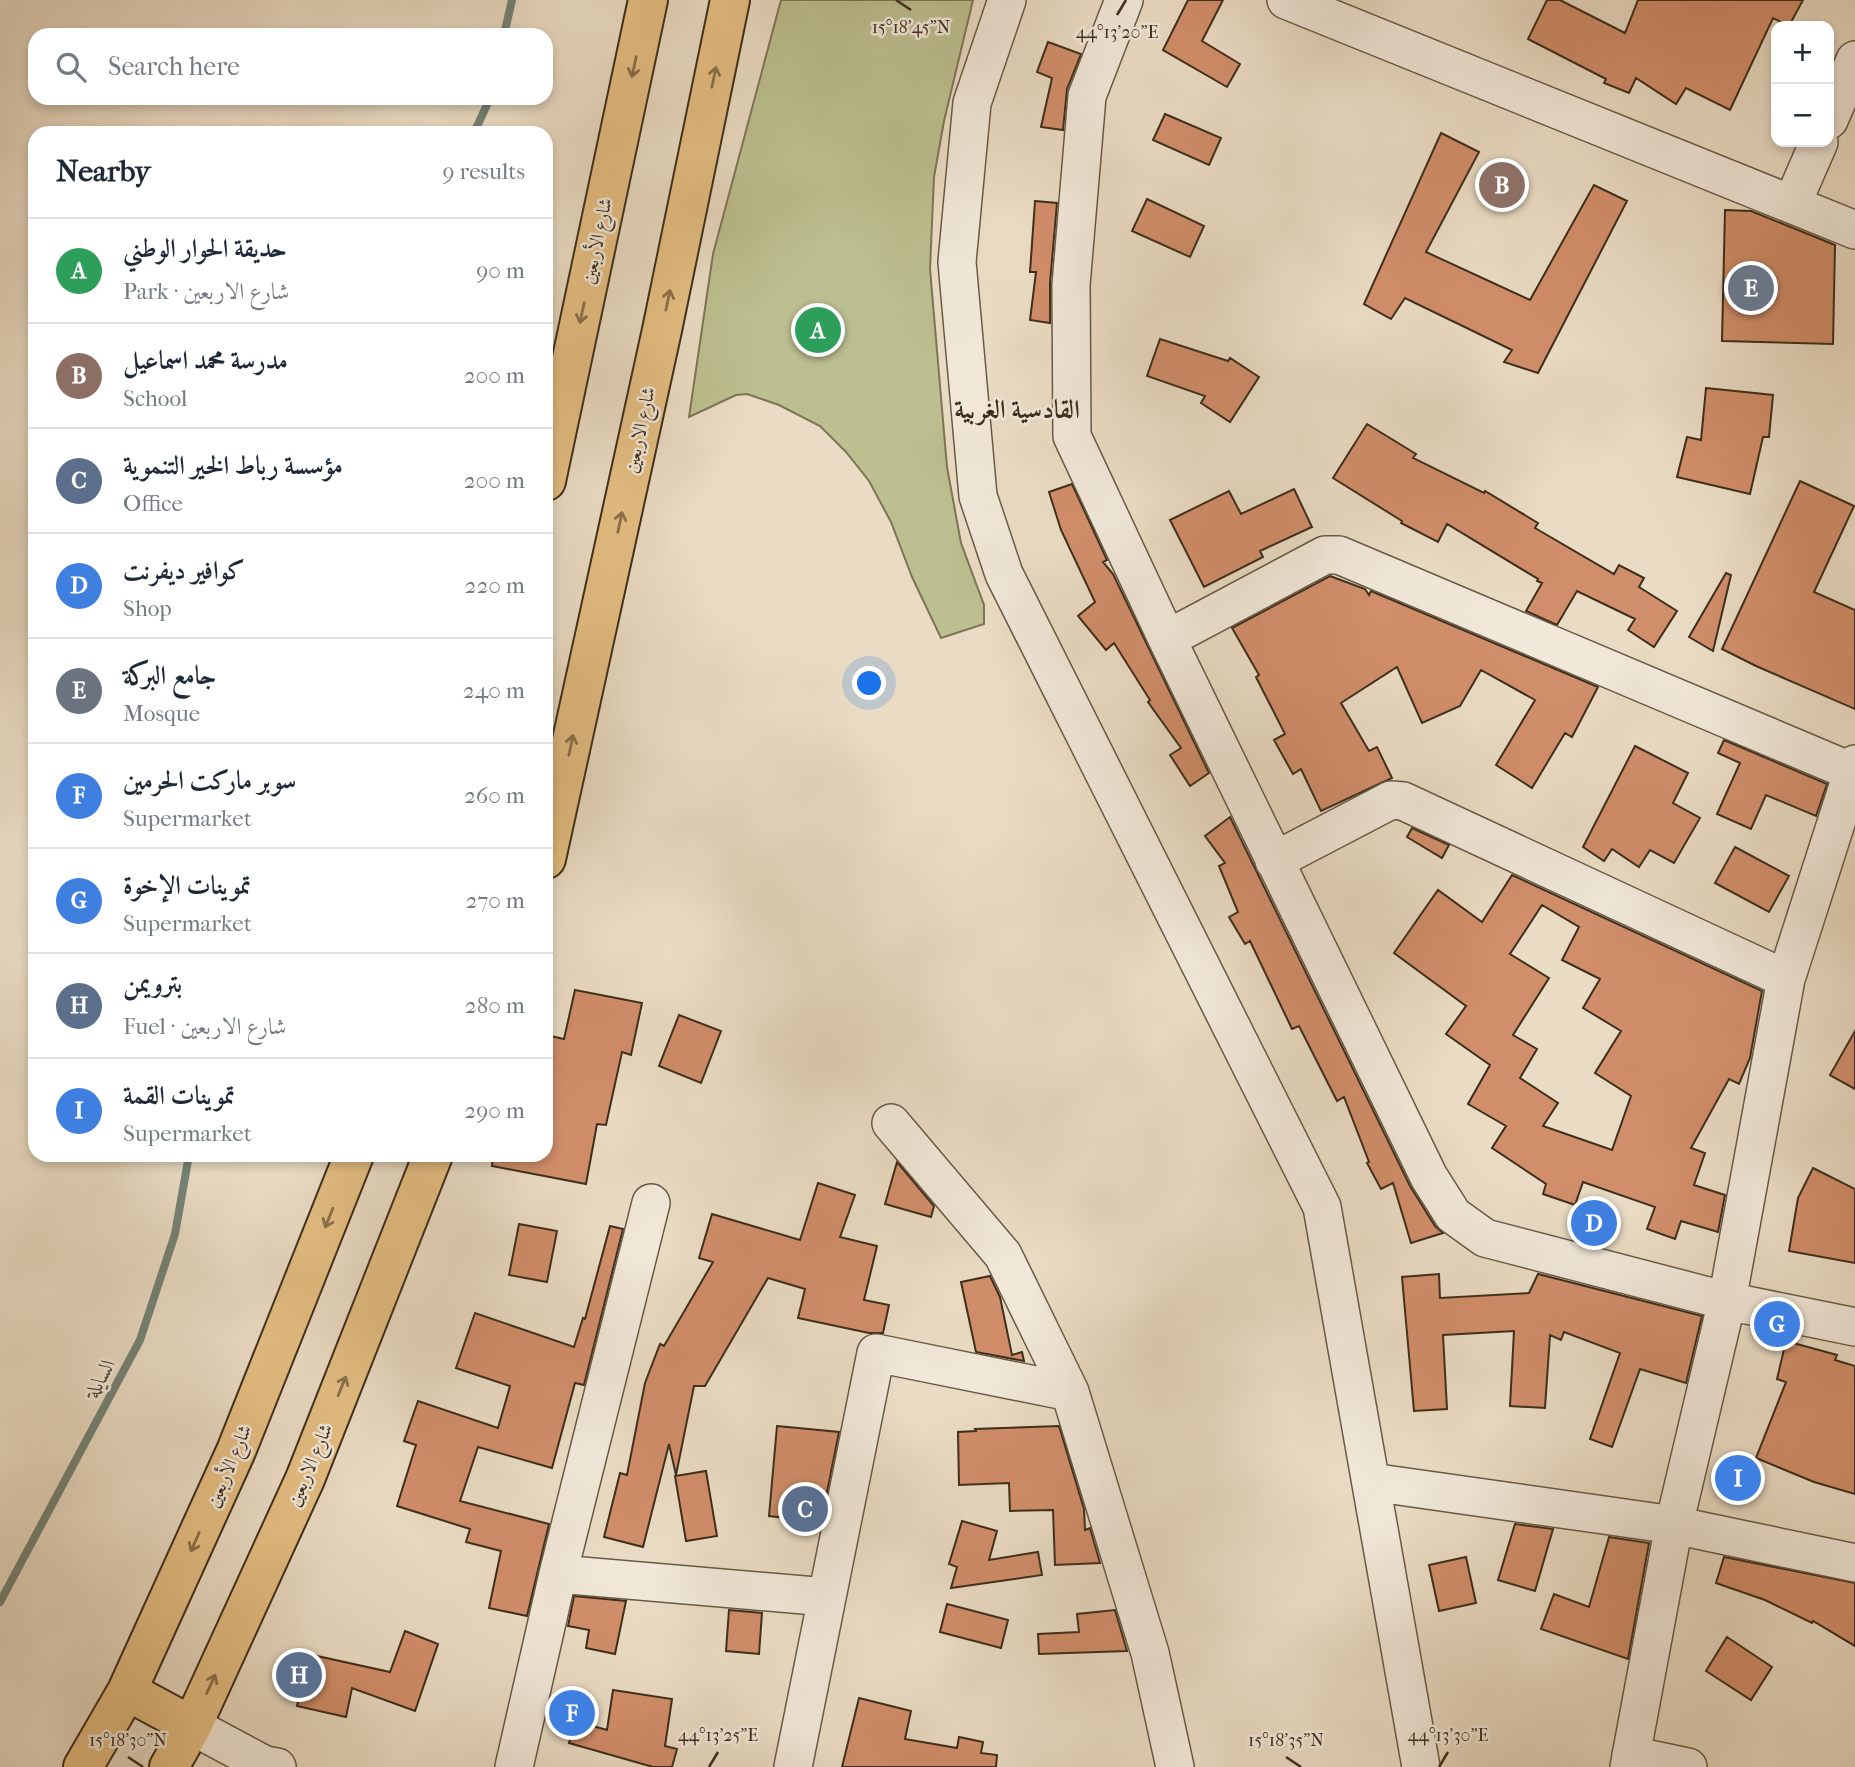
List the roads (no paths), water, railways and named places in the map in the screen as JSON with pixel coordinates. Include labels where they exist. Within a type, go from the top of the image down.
[{"type":"main road","name":"شارع الأربعين","points":[[553,448],[648,0]]},
{"type":"main road","name":"شارع الاربعين","points":[[553,827],[662,330],[730,0]]},
{"type":"main road","name":"شارع الأربعين","points":[[83,1767],[127,1691],[236,1451],[351,1162]]},
{"type":"main road","name":"شارع الاربعين","points":[[169,1767],[192,1726],[305,1479],[430,1162]]},
{"type":"main road","points":[[127,1691],[192,1726]]},
{"type":"street","points":[[1007,0],[972,103],[957,262],[978,496],[1004,574],[1322,1207],[1421,1767]]},
{"type":"street","points":[[1124,0],[1087,96],[1071,285],[1072,436],[1167,639],[1429,1177],[1453,1215],[1485,1238],[1727,1301],[1855,1327]]},
{"type":"street","points":[[1286,0],[1855,230]]},
{"type":"street","points":[[1834,108],[1855,60]]},
{"type":"street","points":[[1792,204],[1817,147]]},
{"type":"street","points":[[1167,639],[1325,555],[1339,555],[1854,769],[1786,979],[1727,1301],[1674,1525],[1630,1761],[1688,1767]]},
{"type":"street","points":[[1274,861],[1391,800],[1403,801],[1786,979]]},
{"type":"street","points":[[891,1123],[1003,1255],[1070,1392],[1150,1653],[1175,1767]]},
{"type":"street","points":[[514,1767],[558,1574],[651,1203]]},
{"type":"street","points":[[793,1767],[876,1353],[1070,1392]]},
{"type":"street","points":[[1371,1482],[1674,1525],[1855,1563]]},
{"type":"street","points":[[558,1574],[827,1597]]},
{"type":"street","points":[[192,1726],[269,1766]]},
{"type":"waterway","name":"السايلة","points":[[506,28],[512,0]]},
{"type":"waterway","name":"السايلة","points":[[477,126],[487,105]]},
{"type":"waterway","name":"السايلة","points":[[0,1602],[140,1340],[175,1234],[188,1162]]},
{"type":"place","name":"مدرسة محمد اسماعيل","points":[[1502,185]]},
{"type":"place","name":"جامع البركة","points":[[1751,288]]},
{"type":"place","name":"حديقة الحوار الوطني","points":[[818,330]]},
{"type":"place","name":"كوافير ديفرنت","points":[[1594,1223]]},
{"type":"place","name":"تموينات الإخوة","points":[[1777,1324]]},
{"type":"place","name":"تموينات القمة","points":[[1738,1478]]},
{"type":"place","name":"مؤسسة رباط الخير التنموية","points":[[805,1509]]},
{"type":"place","name":"بترويمن","points":[[299,1675]]},
{"type":"place","name":"سوبر ماركت الحرمين","points":[[572,1713]]},
{"type":"district","name":"القادسية الغربية","points":[[1017,409]]}]
